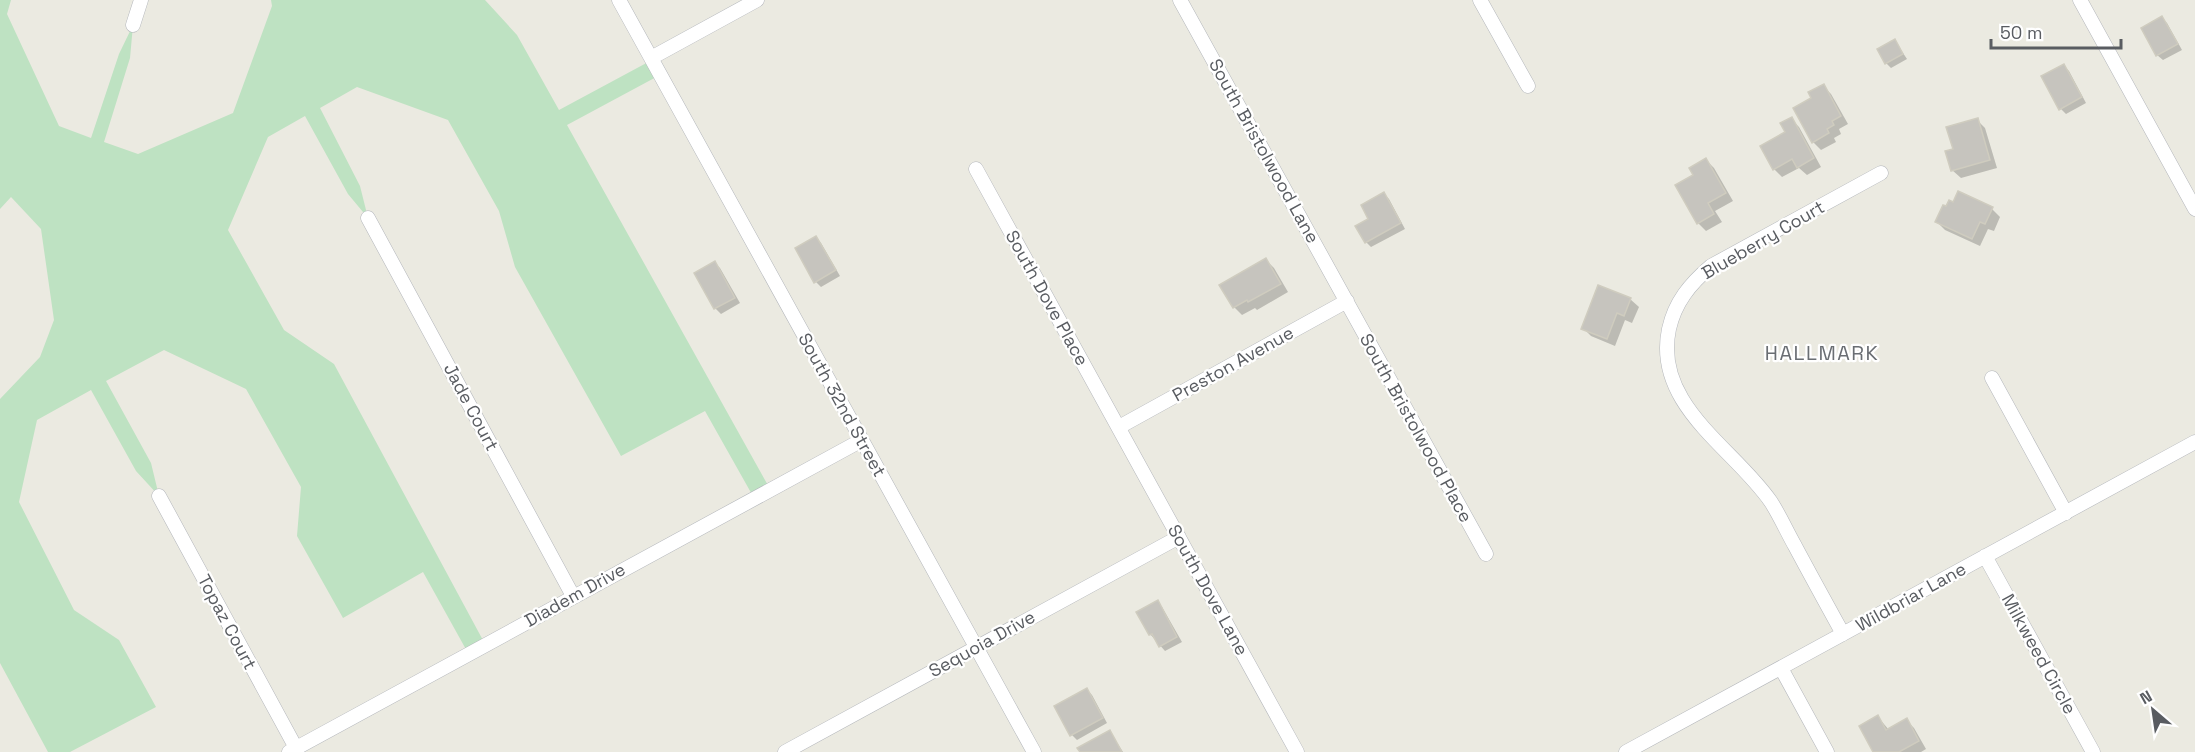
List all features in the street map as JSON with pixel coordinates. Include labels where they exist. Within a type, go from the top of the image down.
[{"type":"street","points":[[133,25],[141,0]]},
{"type":"street","name":"South 32nd Street","points":[[619,0],[1034,752]]},
{"type":"street","points":[[651,58],[757,0]]},
{"type":"street","name":"South Bristolwood Lane","points":[[1180,0],[1347,301]]},
{"type":"street","points":[[1480,0],[1528,86]]},
{"type":"street","points":[[2080,0],[2195,209]]},
{"type":"street","name":"South Dove Place","points":[[976,169],[1119,427]]},
{"type":"street","name":"Blueberry Court","points":[[1843,634],[1772,504],[1756,482],[1690,412],[1681,399],[1672,380],[1667,359],[1667,337],[1672,316],[1681,297],[1694,280],[1711,266],[1881,173]]},
{"type":"street","name":"Jade Court","points":[[368,218],[573,596]]},
{"type":"street","name":"Preston Avenue","points":[[1119,427],[1347,301]]},
{"type":"street","name":"South Bristolwood Place","points":[[1347,301],[1486,554]]},
{"type":"street","points":[[1992,378],[2066,513]]},
{"type":"street","name":"South Dove Lane","points":[[1119,427],[1297,752]]},
{"type":"street","name":"Diadem Drive","points":[[292,750],[862,440]]},
{"type":"street","name":"Wildbriar Lane","points":[[1626,752],[1985,556],[2193,448]]},
{"type":"street","name":"Topaz Court","points":[[159,496],[292,750]]},
{"type":"street","name":"Sequoia Drive","points":[[785,752],[1179,537]]},
{"type":"street","name":"Milkweed Circle","points":[[1985,556],[2093,752]]},
{"type":"street","points":[[1781,668],[1827,752]]},
{"type":"green space","points":[[0,0],[11,0],[7,14],[59,126],[91,138],[119,54],[133,25],[130,58],[104,142],[138,154],[233,113],[272,6],[271,0],[485,0],[517,35],[559,110],[652,60],[660,75],[567,125],[770,489],[754,498],[705,411],[621,456],[515,267],[499,211],[448,120],[357,87],[320,108],[360,186],[368,218],[348,194],[305,116],[268,137],[228,230],[284,330],[334,364],[485,644],[468,653],[423,572],[343,618],[297,536],[301,487],[246,389],[164,350],[106,381],[151,463],[159,496],[136,471],[91,390],[37,420],[19,502],[74,610],[119,640],[156,707],[70,752],[48,752],[0,663],[0,399],[40,357],[54,320],[41,229],[11,197],[0,209]]},
{"type":"building","points":[[2162,16],[2178,44],[2156,56],[2141,28]]},
{"type":"building","points":[[1895,39],[1903,54],[1885,64],[1877,49]]},
{"type":"building","points":[[2064,64],[2082,97],[2059,110],[2041,76]]},
{"type":"building","points":[[1824,84],[1841,116],[1832,121],[1834,125],[1827,129],[1829,133],[1812,143],[1793,108],[1811,98],[1808,92]]},
{"type":"building","points":[[1792,117],[1814,158],[1797,168],[1792,159],[1773,170],[1760,146],[1785,132],[1780,123]]},
{"type":"building","points":[[1978,118],[1990,160],[1951,171],[1945,151],[1953,149],[1946,127]]},
{"type":"building","points":[[1706,158],[1726,193],[1708,203],[1714,214],[1697,224],[1675,185],[1693,175],[1689,168]]},
{"type":"building","points":[[1958,191],[1993,207],[1985,224],[1980,222],[1972,239],[1935,222],[1943,205],[1946,206],[1949,200],[1953,202]]},
{"type":"building","points":[[1384,192],[1401,223],[1365,243],[1355,226],[1368,219],[1361,205]]},
{"type":"building","points":[[816,236],[836,270],[814,283],[795,248]]},
{"type":"building","points":[[1266,258],[1281,284],[1233,308],[1219,285]]},
{"type":"building","points":[[715,261],[735,298],[714,309],[694,273]]},
{"type":"building","points":[[1598,285],[1631,298],[1624,316],[1617,313],[1607,339],[1581,329]]},
{"type":"building","points":[[1158,600],[1177,637],[1159,647],[1136,612]]},
{"type":"building","points":[[1087,688],[1103,718],[1070,736],[1054,706]]},
{"type":"building","points":[[1878,715],[1886,730],[1907,718],[1919,741],[1899,752],[1873,752],[1859,726]]},
{"type":"building","points":[[1110,730],[1122,752],[1080,752],[1077,748]]},
{"type":"district","name":"HALLMARK","points":[[1822,353]]}]
